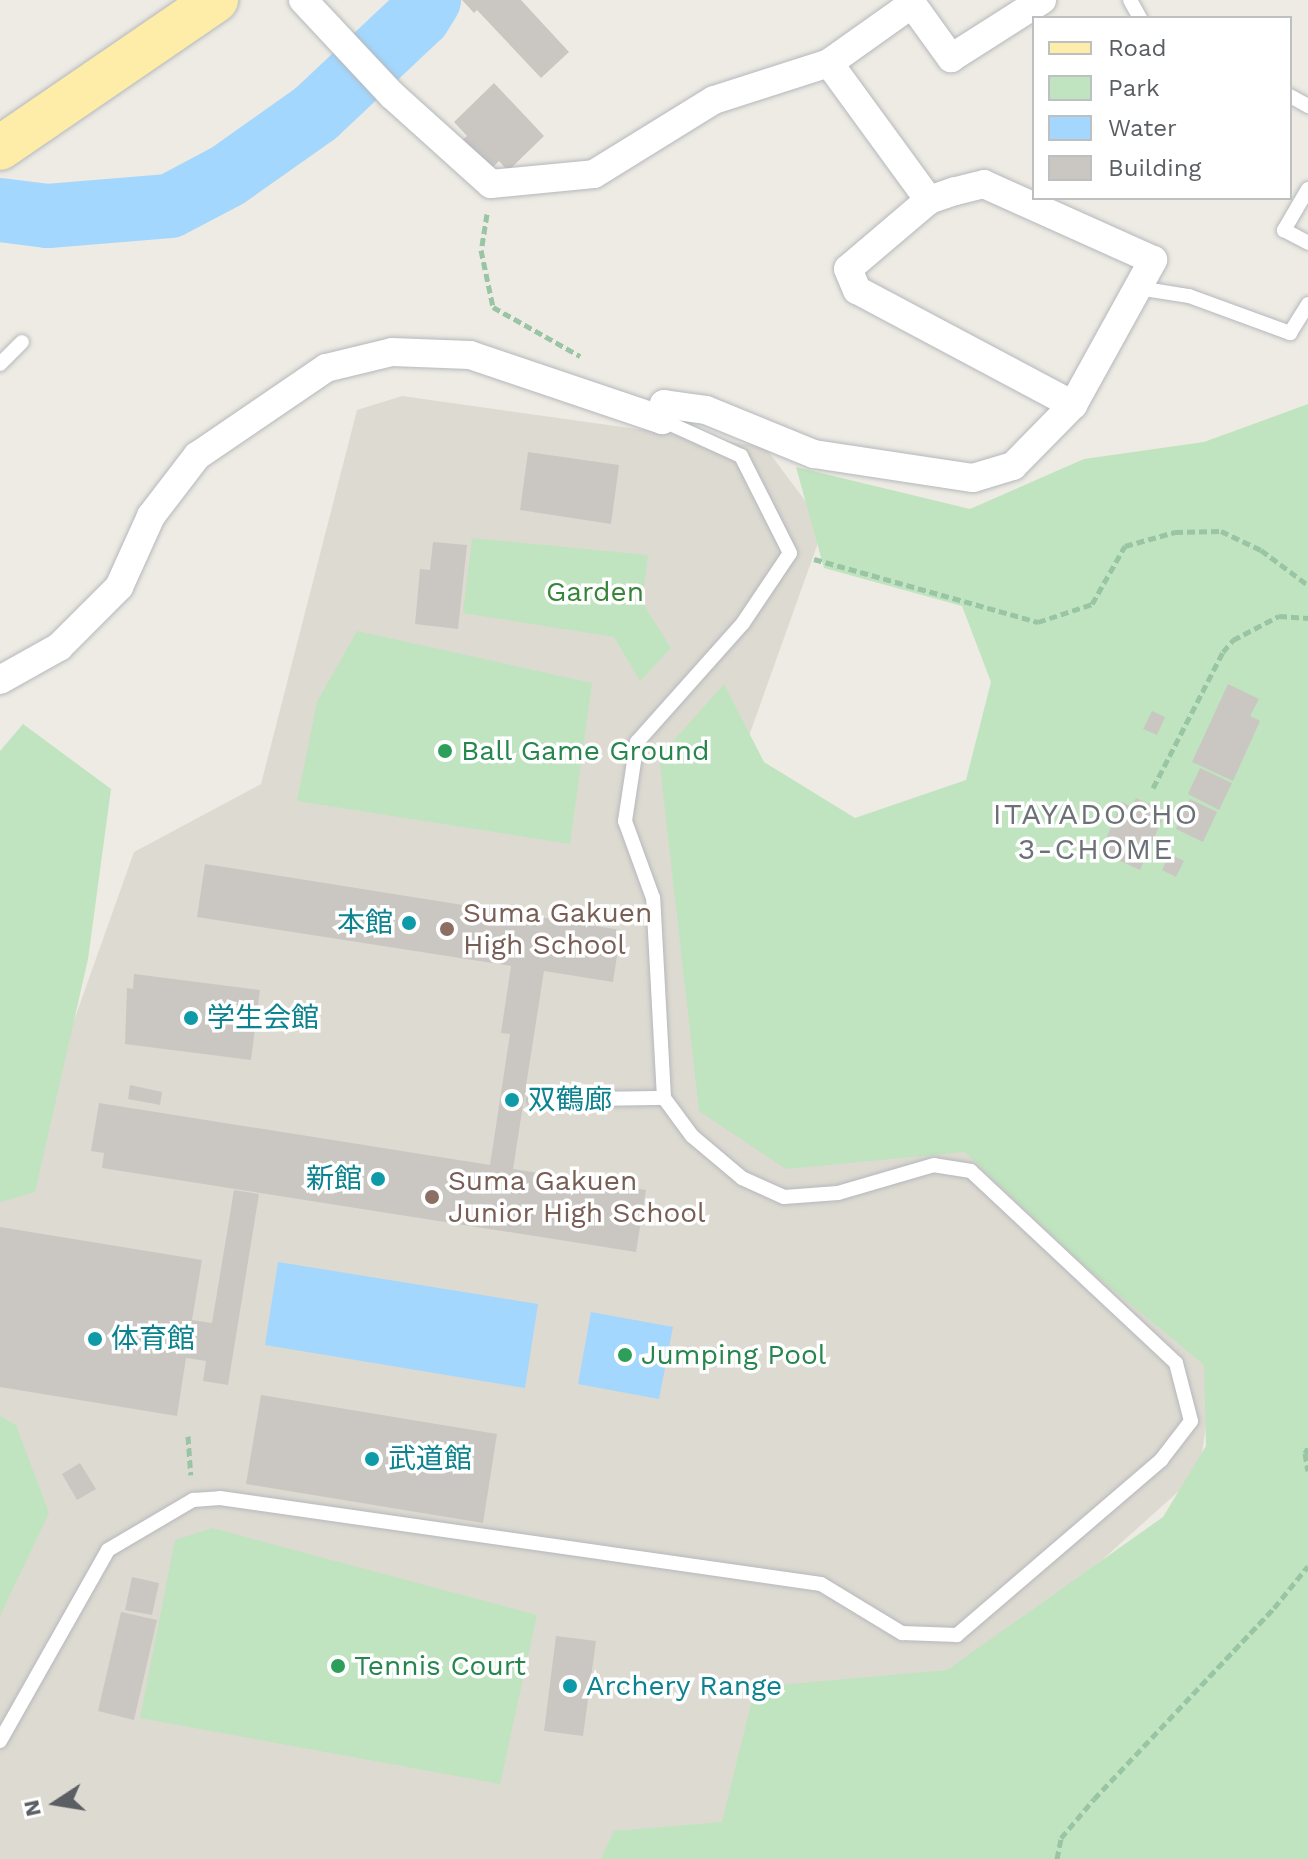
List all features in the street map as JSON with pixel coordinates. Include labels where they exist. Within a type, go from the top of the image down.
[{"type":"main road","points":[[0,148],[216,0]]},
{"type":"street","points":[[303,0],[392,95],[461,161],[491,184],[594,174],[714,100],[829,63],[907,2],[951,58],[1042,0]]},
{"type":"street","points":[[829,63],[929,200]]},
{"type":"street","points":[[0,680],[59,647],[119,587],[151,516],[197,456],[326,368],[392,352],[470,355],[662,420],[664,404],[706,410],[814,454],[973,478],[1013,466],[1073,405],[1153,260],[984,184],[929,200],[848,269],[857,290],[1073,405]]},
{"type":"lane","points":[[1308,189],[1284,230],[1308,243]]},
{"type":"lane","points":[[1138,288],[1189,296],[1290,333],[1308,304]]},
{"type":"lane","points":[[0,364],[22,342]]},
{"type":"lane","points":[[0,1741],[108,1550],[193,1500],[220,1498],[821,1584],[902,1633],[957,1635],[1161,1460],[1191,1421],[1176,1363],[971,1171],[934,1165],[838,1193],[784,1197],[742,1178],[692,1136],[664,1098],[653,898],[625,821],[637,742],[743,623],[790,553],[741,456],[662,420]]},
{"type":"lane","points":[[535,1100],[664,1098]]},
{"type":"path","points":[[491,184],[481,250],[493,307],[585,359]]},
{"type":"path","points":[[790,553],[1038,622],[1092,604],[1125,546],[1175,532],[1221,531],[1261,550],[1308,585]]},
{"type":"path","points":[[1153,788],[1223,652],[1233,640],[1279,616],[1308,618]]},
{"type":"path","points":[[188,1436],[193,1500]]},
{"type":"path","points":[[1308,1448],[1308,1471]]},
{"type":"path","points":[[1057,1859],[1061,1838],[1094,1799],[1274,1608],[1308,1566]]},
{"type":"shaded area","points":[[402,396],[765,447],[824,526],[690,901],[974,1123],[1214,1372],[1199,1473],[898,1743],[873,1859],[0,1859],[0,1177],[20,1172],[134,852],[261,784],[357,410]]},
{"type":"green space","points":[[1308,404],[1308,1859],[601,1859],[614,1831],[722,1822],[755,1687],[947,1670],[1163,1517],[1206,1446],[1204,1365],[1087,1268],[965,1152],[786,1169],[699,1111],[659,757],[724,684],[764,762],[855,818],[966,780],[991,682],[962,606],[824,568],[796,467],[970,509],[1084,459],[1204,442]]},
{"type":"green space","name":"Garden","points":[[472,538],[648,555],[642,602],[671,648],[640,681],[614,637],[463,613]]},
{"type":"green space","name":"Ball Game Ground","points":[[357,631],[592,683],[570,844],[297,801],[317,702]]},
{"type":"green space","points":[[23,724],[111,789],[88,959],[35,1192],[0,1202],[0,751]]},
{"type":"green space","points":[[0,1416],[16,1425],[49,1513],[0,1616]]},
{"type":"green space","name":"Tennis Court","points":[[212,1528],[537,1615],[500,1784],[140,1718],[175,1540]]},
{"type":"water","points":[[278,1262],[538,1304],[525,1388],[265,1345]]},
{"type":"water","name":"Jumping Pool","points":[[591,1312],[673,1327],[659,1399],[578,1384]]},
{"type":"building","points":[[462,0],[521,0],[569,52],[541,78],[477,10],[474,13]]},
{"type":"building","points":[[494,83],[544,136],[508,171],[499,161],[490,170],[462,140],[467,136],[454,122]]},
{"type":"building","points":[[528,452],[619,465],[611,524],[520,510]]},
{"type":"building","points":[[433,542],[467,545],[458,629],[415,624],[420,569],[430,570]]},
{"type":"building","points":[[1228,684],[1259,699],[1250,716],[1260,721],[1233,781],[1192,762]]},
{"type":"building","points":[[1152,711],[1165,717],[1157,735],[1143,729]]},
{"type":"building","points":[[1200,768],[1232,783],[1219,810],[1188,794]]},
{"type":"building","points":[[1136,798],[1157,808],[1153,816],[1162,820],[1140,870],[1100,852],[1122,802],[1132,807]]},
{"type":"building","points":[[1190,799],[1217,812],[1203,842],[1176,829]]},
{"type":"building","points":[[1170,854],[1184,861],[1176,877],[1162,870]]},
{"type":"building","points":[[205,864],[621,930],[613,982],[544,971],[513,1169],[646,1190],[636,1252],[102,1168],[104,1153],[91,1151],[99,1103],[490,1165],[510,1034],[501,1033],[511,966],[197,917]]},
{"type":"building","name":"学生会館","points":[[134,974],[260,990],[251,1060],[125,1044],[127,988],[133,989]]},
{"type":"building","points":[[130,1085],[162,1092],[160,1105],[128,1099]]},
{"type":"building","name":"体育館","points":[[234,1190],[259,1194],[228,1385],[203,1381],[206,1361],[186,1358],[177,1416],[0,1387],[0,1227],[202,1260],[192,1320],[212,1323]]},
{"type":"building","name":"武道館","points":[[261,1395],[497,1434],[483,1523],[246,1484]]},
{"type":"building","points":[[80,1463],[96,1489],[77,1500],[62,1474]]},
{"type":"building","points":[[132,1577],[159,1583],[152,1615],[125,1610]]},
{"type":"building","points":[[121,1612],[157,1620],[134,1720],[98,1711]]},
{"type":"building","name":"Archery Range","points":[[556,1636],[596,1641],[583,1736],[544,1731]]},
{"type":"waterway","points":[[0,210],[48,216],[170,206],[227,176],[316,113],[419,16],[429,0]]},
{"type":"place","name":"Ball Game Ground","points":[[445,751]]},
{"type":"place","name":"本館","points":[[409,923]]},
{"type":"place","name":"Suma Gakuen High School","points":[[447,929]]},
{"type":"place","name":"学生会館","points":[[191,1018]]},
{"type":"place","name":"双鶴廊","points":[[512,1100]]},
{"type":"place","name":"新館","points":[[378,1179]]},
{"type":"place","name":"Suma Gakuen Junior High School","points":[[432,1197]]},
{"type":"place","name":"体育館","points":[[95,1339]]},
{"type":"place","name":"Jumping Pool","points":[[625,1355]]},
{"type":"place","name":"武道館","points":[[372,1459]]},
{"type":"place","name":"Tennis Court","points":[[338,1666]]},
{"type":"place","name":"Archery Range","points":[[570,1686]]},
{"type":"district","name":"ITAYADOCHO 3-CHOME","points":[[1096,831]]}]
